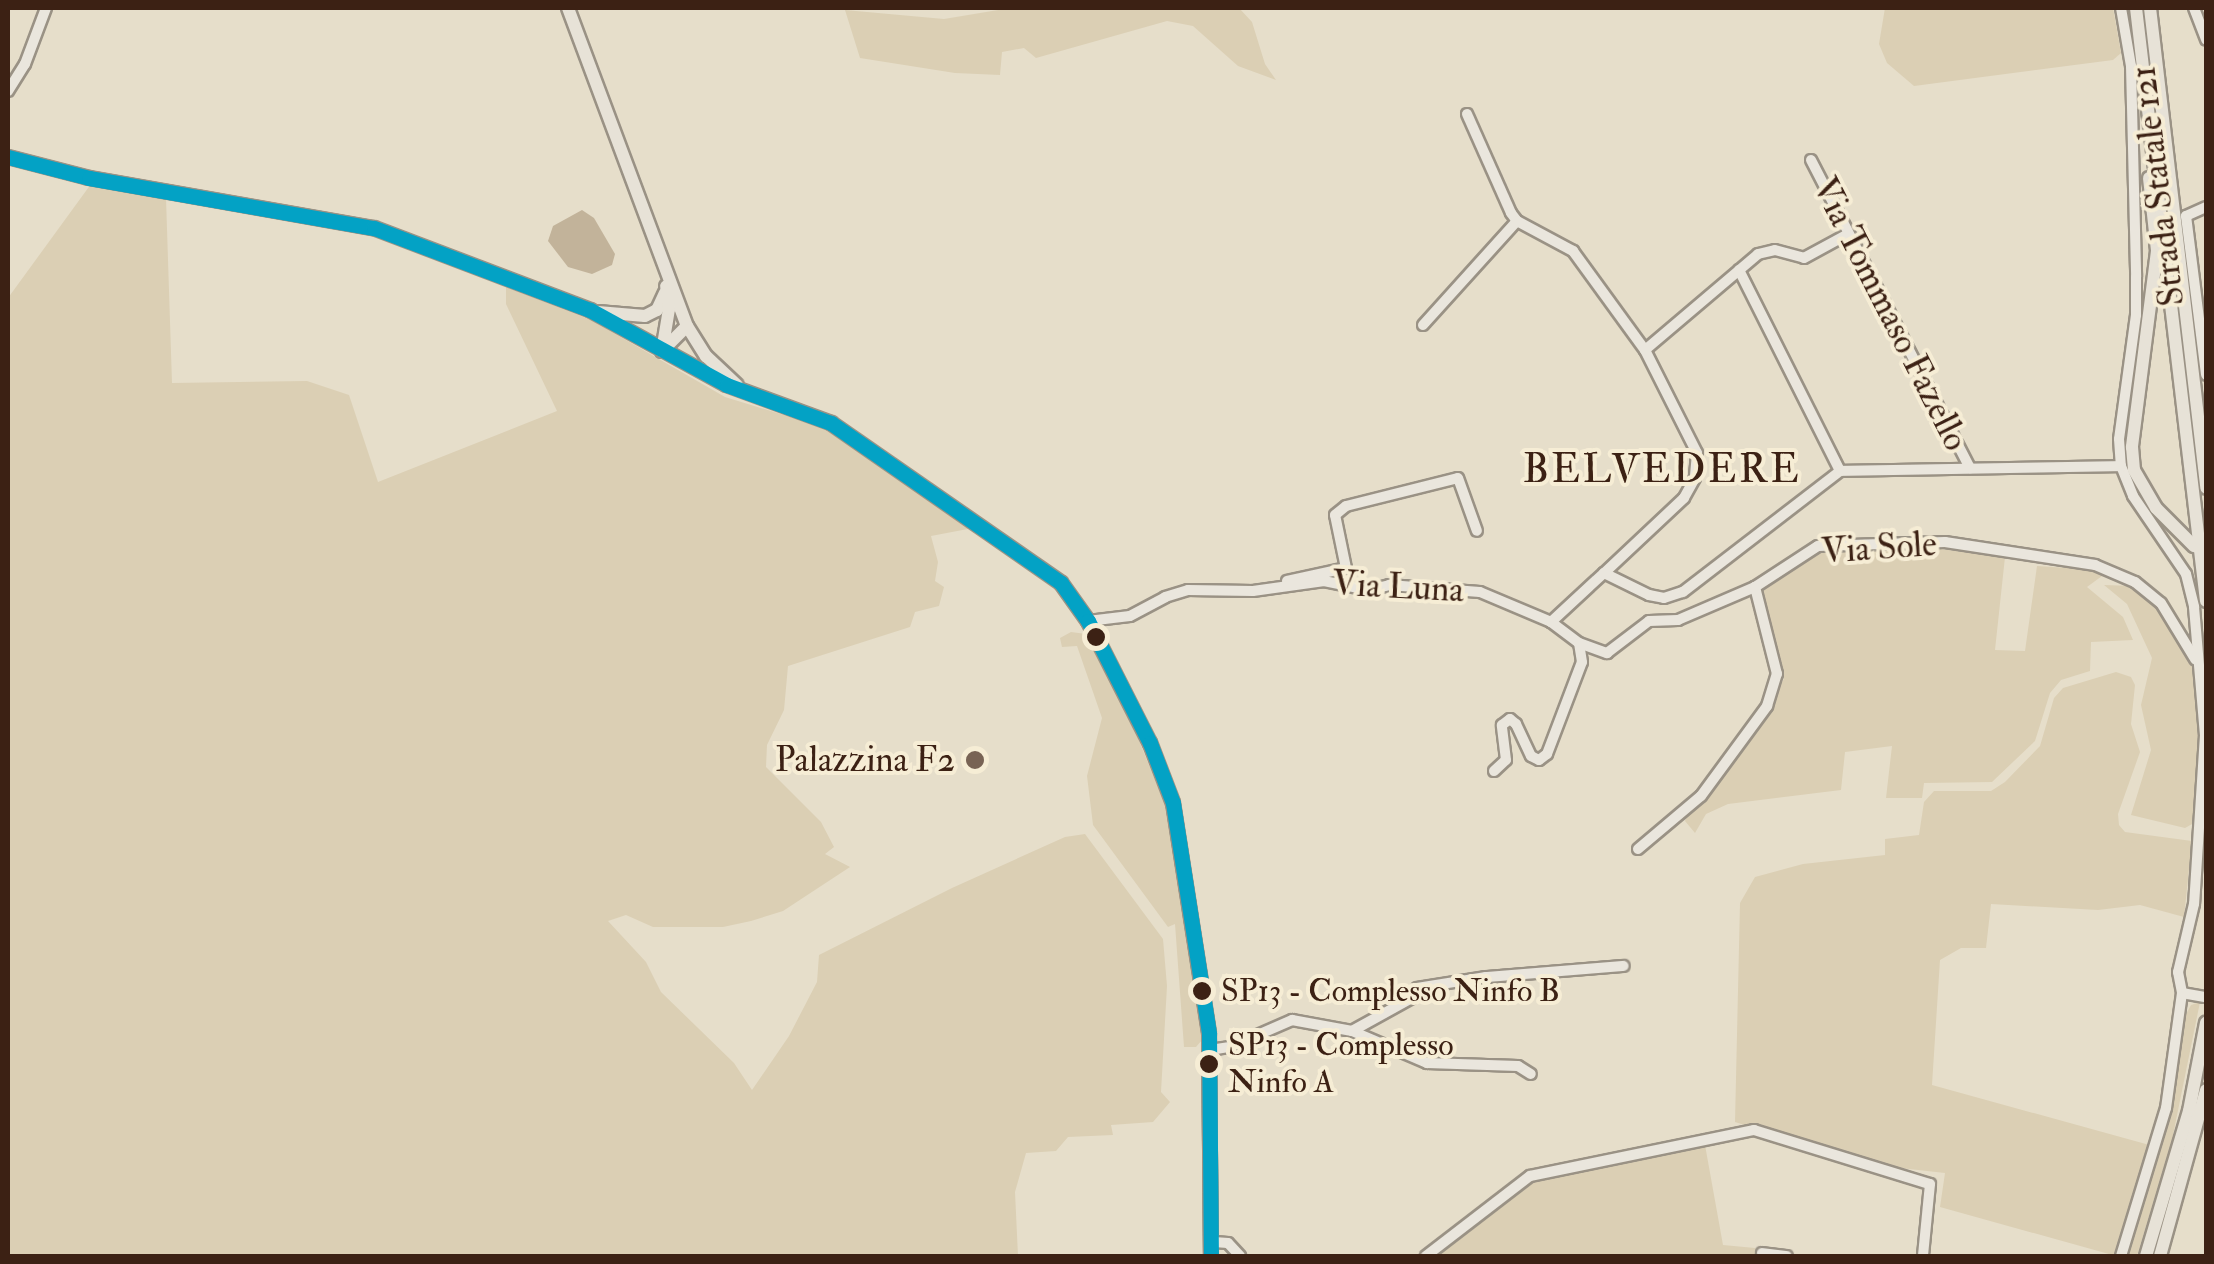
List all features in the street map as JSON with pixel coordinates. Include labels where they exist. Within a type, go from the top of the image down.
[{"type":"main road","points":[[568,8],[687,326],[706,356],[747,394]]},
{"type":"main road","name":"Strada Statale 121","points":[[2136,8],[2200,486]]},
{"type":"main road","name":"Strada Statale 121","points":[[2150,8],[2200,486]]},
{"type":"main road","points":[[2154,142],[2148,169],[2157,250],[2133,458],[2144,490],[2194,546]]},
{"type":"main road","points":[[8,157],[89,178],[374,228],[590,310],[747,394],[842,430],[1044,567],[1088,621],[1150,743],[1173,803],[1210,1050],[1214,1242],[1211,1256]]},
{"type":"main road","points":[[649,226],[669,309],[662,351]]},
{"type":"main road","points":[[590,310],[645,316],[662,304],[666,286]]},
{"type":"main road","points":[[662,351],[687,326]]},
{"type":"main road","points":[[2200,486],[2206,601]]},
{"type":"main road","points":[[2146,1256],[2189,1111],[2206,1022]]},
{"type":"main road","points":[[2160,1256],[2206,1090]]},
{"type":"street","points":[[8,92],[25,64],[46,8]]},
{"type":"street","points":[[2121,8],[2132,66],[2136,277],[2121,466],[2133,496],[2186,574],[2194,607],[2203,772],[2194,904],[2178,972],[2182,993],[2161,1135],[2121,1256]]},
{"type":"street","points":[[2194,8],[2206,40]]},
{"type":"street","points":[[1466,114],[1517,221],[1574,252],[1645,350],[1692,440],[1698,466],[1684,498],[1551,622],[1578,642],[1582,662],[1547,754],[1539,760],[1531,756],[1510,719],[1502,724],[1506,760],[1494,771]]},
{"type":"street","name":"Via Tommaso Fazello","points":[[1811,160],[1970,468]]},
{"type":"street","points":[[2206,207],[2186,216],[2206,375]]},
{"type":"street","points":[[1423,325],[1517,221]]},
{"type":"street","points":[[1645,350],[1767,250],[1804,258],[1848,234]]},
{"type":"street","points":[[1739,270],[1840,471]]},
{"type":"street","points":[[1604,573],[1649,595],[1672,597],[1840,471],[2121,466]]},
{"type":"street","points":[[1277,586],[1311,572],[1346,568],[1335,515],[1346,506],[1458,478],[1476,530]]},
{"type":"street","name":"Via Sole","points":[[1578,642],[1598,652],[1615,651],[1650,621],[1678,620],[1755,586],[1818,546],[1984,546],[2095,566],[2135,582],[2173,618],[2198,664]]},
{"type":"street","name":"Via Luna","points":[[1088,621],[1130,616],[1164,597],[1188,590],[1253,590],[1324,581],[1368,590],[1388,585],[1480,592],[1551,622]]},
{"type":"street","points":[[1638,849],[1702,796],[1767,706],[1776,674],[1755,586]]},
{"type":"street","points":[[1352,1032],[1412,998],[1417,988],[1535,972],[1624,966]]},
{"type":"street","points":[[2182,993],[2205,998]]},
{"type":"street","points":[[1210,1050],[1230,1047],[1292,1020],[1352,1032],[1427,1063],[1518,1066],[1531,1074]]},
{"type":"street","points":[[1426,1256],[1530,1176],[1754,1130],[1930,1184],[1924,1256]]},
{"type":"street","points":[[1214,1242],[1228,1242],[1240,1256]]},
{"type":"street","points":[[1762,1254],[1787,1256]]},
{"type":"shaded area","points":[[1010,8],[1239,8],[1252,22],[1265,64],[1276,80],[1238,66],[1193,26],[1167,21],[1036,58],[1024,48],[1002,52],[1000,75],[955,73],[860,58],[845,10],[944,19]]},
{"type":"shaded area","points":[[1885,8],[2113,8],[2121,53],[2113,60],[1914,86],[1887,63],[1879,44]]},
{"type":"shaded area","points":[[91,184],[166,198],[172,383],[307,381],[349,395],[378,482],[557,411],[506,304],[506,287],[591,320],[725,397],[820,426],[973,528],[931,536],[938,562],[935,581],[944,587],[939,606],[915,612],[910,627],[788,666],[784,710],[767,745],[766,767],[821,822],[834,847],[825,854],[850,867],[783,911],[751,921],[723,927],[653,927],[626,915],[608,921],[646,962],[661,992],[734,1063],[752,1090],[789,1036],[817,982],[819,955],[952,888],[1065,837],[1085,834],[1163,939],[1167,986],[1161,1092],[1170,1102],[1153,1122],[1111,1125],[1113,1135],[1068,1137],[1056,1151],[1026,1153],[1015,1192],[1018,1256],[8,1256],[8,298]]},
{"type":"shaded area","points":[[582,210],[594,218],[615,254],[612,265],[592,274],[568,267],[548,241],[553,226]]},
{"type":"shaded area","points":[[1932,548],[2005,557],[1995,650],[2025,651],[2037,566],[2099,570],[2122,578],[2102,576],[2087,587],[2123,617],[2133,640],[2091,642],[2090,671],[2061,680],[2050,693],[2035,741],[1992,782],[1924,783],[1922,798],[1886,798],[1892,746],[1845,752],[1841,790],[1728,804],[1706,814],[1695,833],[1685,821],[1688,812],[1707,796],[1784,679],[1762,588],[1823,551]]},
{"type":"shaded area","points":[[2104,585],[2134,586],[2162,610],[2193,663],[2198,734],[2194,823],[2185,828],[2131,815],[2151,750],[2141,705],[2152,658],[2127,604]]},
{"type":"shaded area","points":[[1071,632],[1086,634],[1121,697],[1167,809],[1202,1040],[1196,1047],[1184,1047],[1175,924],[1168,927],[1093,825],[1087,776],[1102,718],[1077,646],[1062,647],[1060,638]]},
{"type":"shaded area","points":[[2116,672],[2131,677],[2135,685],[2131,724],[2140,752],[2118,814],[2119,825],[2125,832],[2192,841],[2184,917],[2140,905],[2098,910],[1991,904],[1986,948],[1961,948],[1940,960],[1932,1085],[2153,1146],[2116,1256],[1940,1207],[1945,1173],[1873,1165],[1735,1122],[1740,903],[1755,877],[1803,864],[1885,855],[1885,839],[1919,835],[1924,802],[1934,791],[1991,791],[2005,782],[2040,746],[2054,698],[2063,688]]},
{"type":"shaded area","points":[[2200,1002],[2172,1140],[2137,1256],[2127,1256],[2164,1138],[2184,1018],[2191,1005]]},
{"type":"shaded area","points":[[1705,1145],[1723,1245],[1755,1248],[1755,1256],[1434,1256],[1534,1180]]},
{"type":"transit line","points":[[8,157],[89,178],[374,228],[590,310],[727,385],[831,423],[1061,583],[1088,621],[1150,743],[1173,803],[1209,1034],[1211,1256]]},
{"type":"place","name":"Palazzina F2","points":[[975,760]]},
{"type":"place","name":"SP13 - Complesso Ninfo B","points":[[1202,991]]},
{"type":"place","name":"SP13 - Complesso Ninfo A","points":[[1209,1064]]},
{"type":"district","name":"BELVEDERE","points":[[1662,470]]}]
